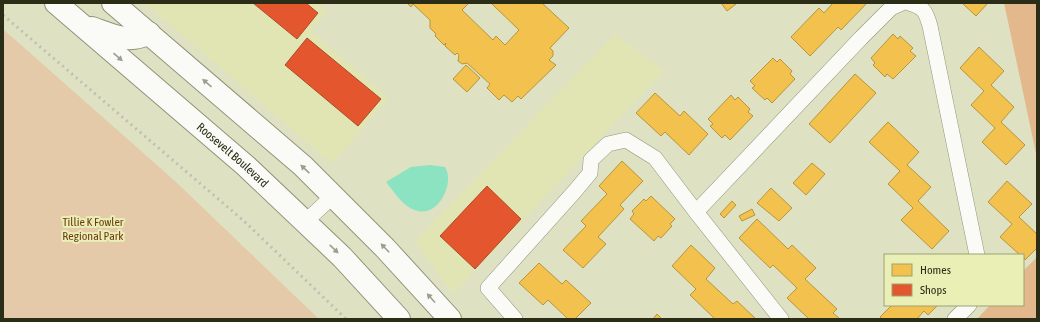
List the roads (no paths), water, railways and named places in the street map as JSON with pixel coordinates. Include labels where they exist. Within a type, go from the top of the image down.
[{"type":"highway","name":"Roosevelt Boulevard","points":[[56,3],[246,166],[342,257],[399,319]]},
{"type":"highway","points":[[113,3],[272,138],[385,248],[450,319]]},
{"type":"highway","points":[[78,22],[118,38],[131,40],[149,33]]},
{"type":"street","points":[[696,212],[861,38],[891,8],[902,3]]},
{"type":"street","points":[[909,3],[920,6],[926,15],[930,26],[977,254]]},
{"type":"street","points":[[515,319],[488,288],[575,191],[590,172],[592,160],[608,144],[626,140],[655,158],[781,319]]},
{"type":"street","points":[[305,222],[333,196]]},
{"type":"street","points":[[955,319],[968,306]]},
{"type":"railway","points":[[3,15],[244,221],[346,319]]},
{"type":"park label","name":"Tillie K Fowler Regional Park","points":[[93,229]]}]
